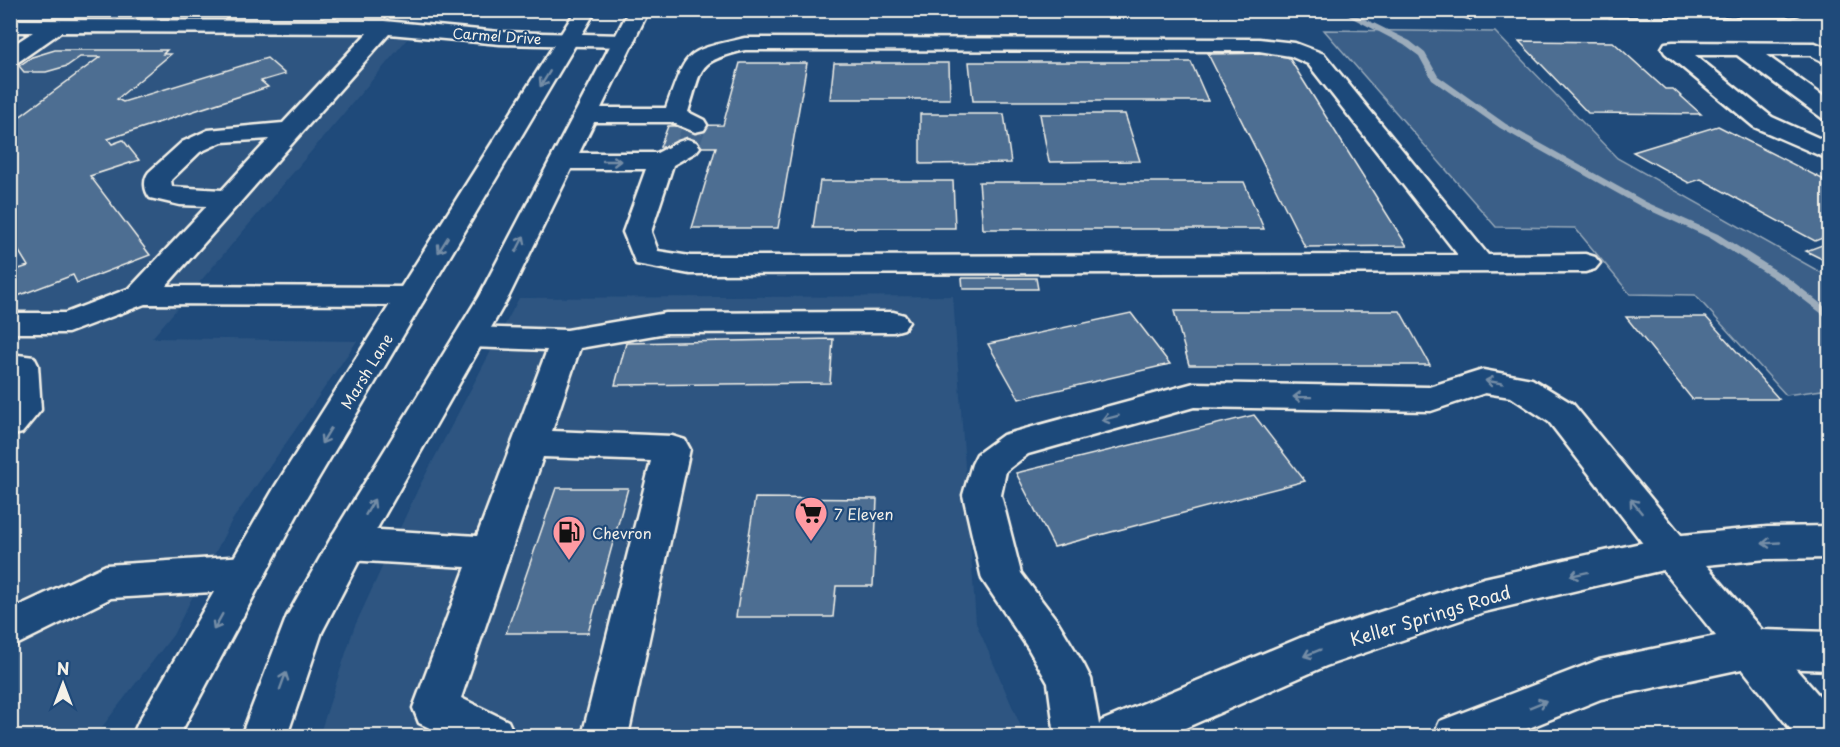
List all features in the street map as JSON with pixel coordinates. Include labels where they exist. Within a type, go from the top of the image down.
[{"type":"main road","name":"Marsh Lane","points":[[155,736],[289,495],[586,10]]},
{"type":"main road","points":[[264,736],[302,629],[348,544],[494,296],[639,10]]},
{"type":"main road","points":[[1610,10],[1792,10]]},
{"type":"main road","name":"Carmel Drive","points":[[10,26],[384,27],[500,39],[624,41]]},
{"type":"main road","points":[[10,57],[55,27]]},
{"type":"main road","points":[[141,295],[384,27]]},
{"type":"main road","points":[[1480,264],[1316,59],[1295,50],[1259,45],[745,44],[706,52],[693,64],[686,129],[662,161],[637,232],[646,258],[690,265],[1480,264],[1585,263]]},
{"type":"main road","points":[[1830,59],[1815,49],[1673,48],[1763,122],[1830,153]]},
{"type":"main road","points":[[1742,48],[1830,114]]},
{"type":"main road","points":[[586,115],[686,129]]},
{"type":"main road","points":[[229,198],[180,197],[159,192],[158,178],[191,147],[217,135],[290,130]]},
{"type":"main road","points":[[1793,136],[1830,132]]},
{"type":"main road","points":[[563,161],[662,161]]},
{"type":"main road","points":[[10,323],[68,322],[141,295],[411,296]]},
{"type":"main road","points":[[470,337],[567,340],[666,323],[893,322]]},
{"type":"main road","points":[[492,736],[435,708],[567,340]]},
{"type":"main road","points":[[10,365],[22,365],[24,410],[10,424]]},
{"type":"main road","points":[[1078,736],[1069,679],[1043,635],[1002,579],[982,495],[990,464],[1016,444],[1194,395],[1431,399],[1483,381],[1520,387],[1561,412],[1672,552],[1824,736]]},
{"type":"main road","points":[[530,443],[672,449],[604,736]]},
{"type":"main road","name":"Keller Springs Road","points":[[1117,736],[1326,648],[1484,595],[1672,552],[1767,543],[1830,542]]},
{"type":"main road","points":[[348,544],[490,553]]},
{"type":"main road","points":[[10,630],[106,582],[246,573]]},
{"type":"main road","points":[[1456,736],[1599,680],[1751,648],[1830,651]]},
{"type":"shaded area","points":[[1324,30],[1495,32],[1617,158],[1829,277],[1829,389],[1786,395],[1695,295],[1630,294],[1575,228],[1496,227]]},
{"type":"shaded area","points":[[11,35],[342,35],[408,38],[152,338],[357,341],[231,522],[173,635],[95,736],[11,736]]},
{"type":"shaded area","points":[[953,296],[976,623],[1025,736],[319,736],[354,628],[418,489],[519,298]]},
{"type":"building","points":[[932,10],[1011,10],[1012,18],[933,18]]},
{"type":"building","points":[[1442,10],[1487,10],[1470,20]]},
{"type":"building","points":[[1519,41],[1613,42],[1665,89],[1673,89],[1701,114],[1588,113]]},
{"type":"building","points":[[55,50],[167,50],[163,54],[171,54],[117,99],[123,102],[267,58],[285,74],[261,81],[268,87],[108,139],[112,144],[123,140],[139,160],[90,176],[150,255],[77,283],[73,275],[10,299],[10,272],[28,266],[10,237],[10,124],[100,57],[80,57],[67,66],[46,72],[24,72],[19,66],[32,57]]},
{"type":"building","points":[[1286,53],[1407,246],[1305,247],[1208,54]]},
{"type":"building","points":[[969,62],[1191,62],[1208,101],[973,101]]},
{"type":"building","points":[[740,63],[807,63],[778,228],[692,228],[716,147],[660,147],[668,126],[723,125]]},
{"type":"building","points":[[834,63],[949,63],[950,99],[830,99]]},
{"type":"building","points":[[920,114],[1004,114],[1011,163],[920,164]]},
{"type":"building","points":[[1040,114],[1125,114],[1140,161],[1049,162]]},
{"type":"building","points":[[1718,126],[1830,183],[1830,235],[1815,241],[1701,179],[1689,183],[1633,152]]},
{"type":"building","points":[[820,181],[953,181],[955,228],[813,228]]},
{"type":"building","points":[[979,182],[1244,182],[1264,229],[983,229]]},
{"type":"building","points":[[1830,242],[1830,263],[1806,251]]},
{"type":"building","points":[[962,278],[1036,278],[1038,289],[963,289]]},
{"type":"building","points":[[1174,311],[1400,311],[1430,365],[1189,365]]},
{"type":"building","points":[[1131,313],[1170,364],[1019,399],[988,344]]},
{"type":"building","points":[[1626,317],[1706,317],[1779,399],[1692,399]]},
{"type":"building","points":[[833,339],[830,383],[615,385],[626,343]]},
{"type":"building","points":[[1254,415],[1305,481],[1054,547],[1016,473]]},
{"type":"building","name":"Chevron","points":[[556,488],[628,488],[588,633],[506,633]]},
{"type":"building","name":"7 Eleven","points":[[755,498],[877,499],[873,586],[836,586],[833,617],[736,617]]},
{"type":"waterway","points":[[1340,10],[1407,43],[1422,55],[1435,78],[1503,126],[1643,204],[1714,236],[1787,282],[1830,317]]},
{"type":"tunnel","points":[[687,147],[695,125]]},
{"type":"place","name":"7 Eleven","points":[[811,542]]},
{"type":"place","name":"Chevron","points":[[569,561]]}]
